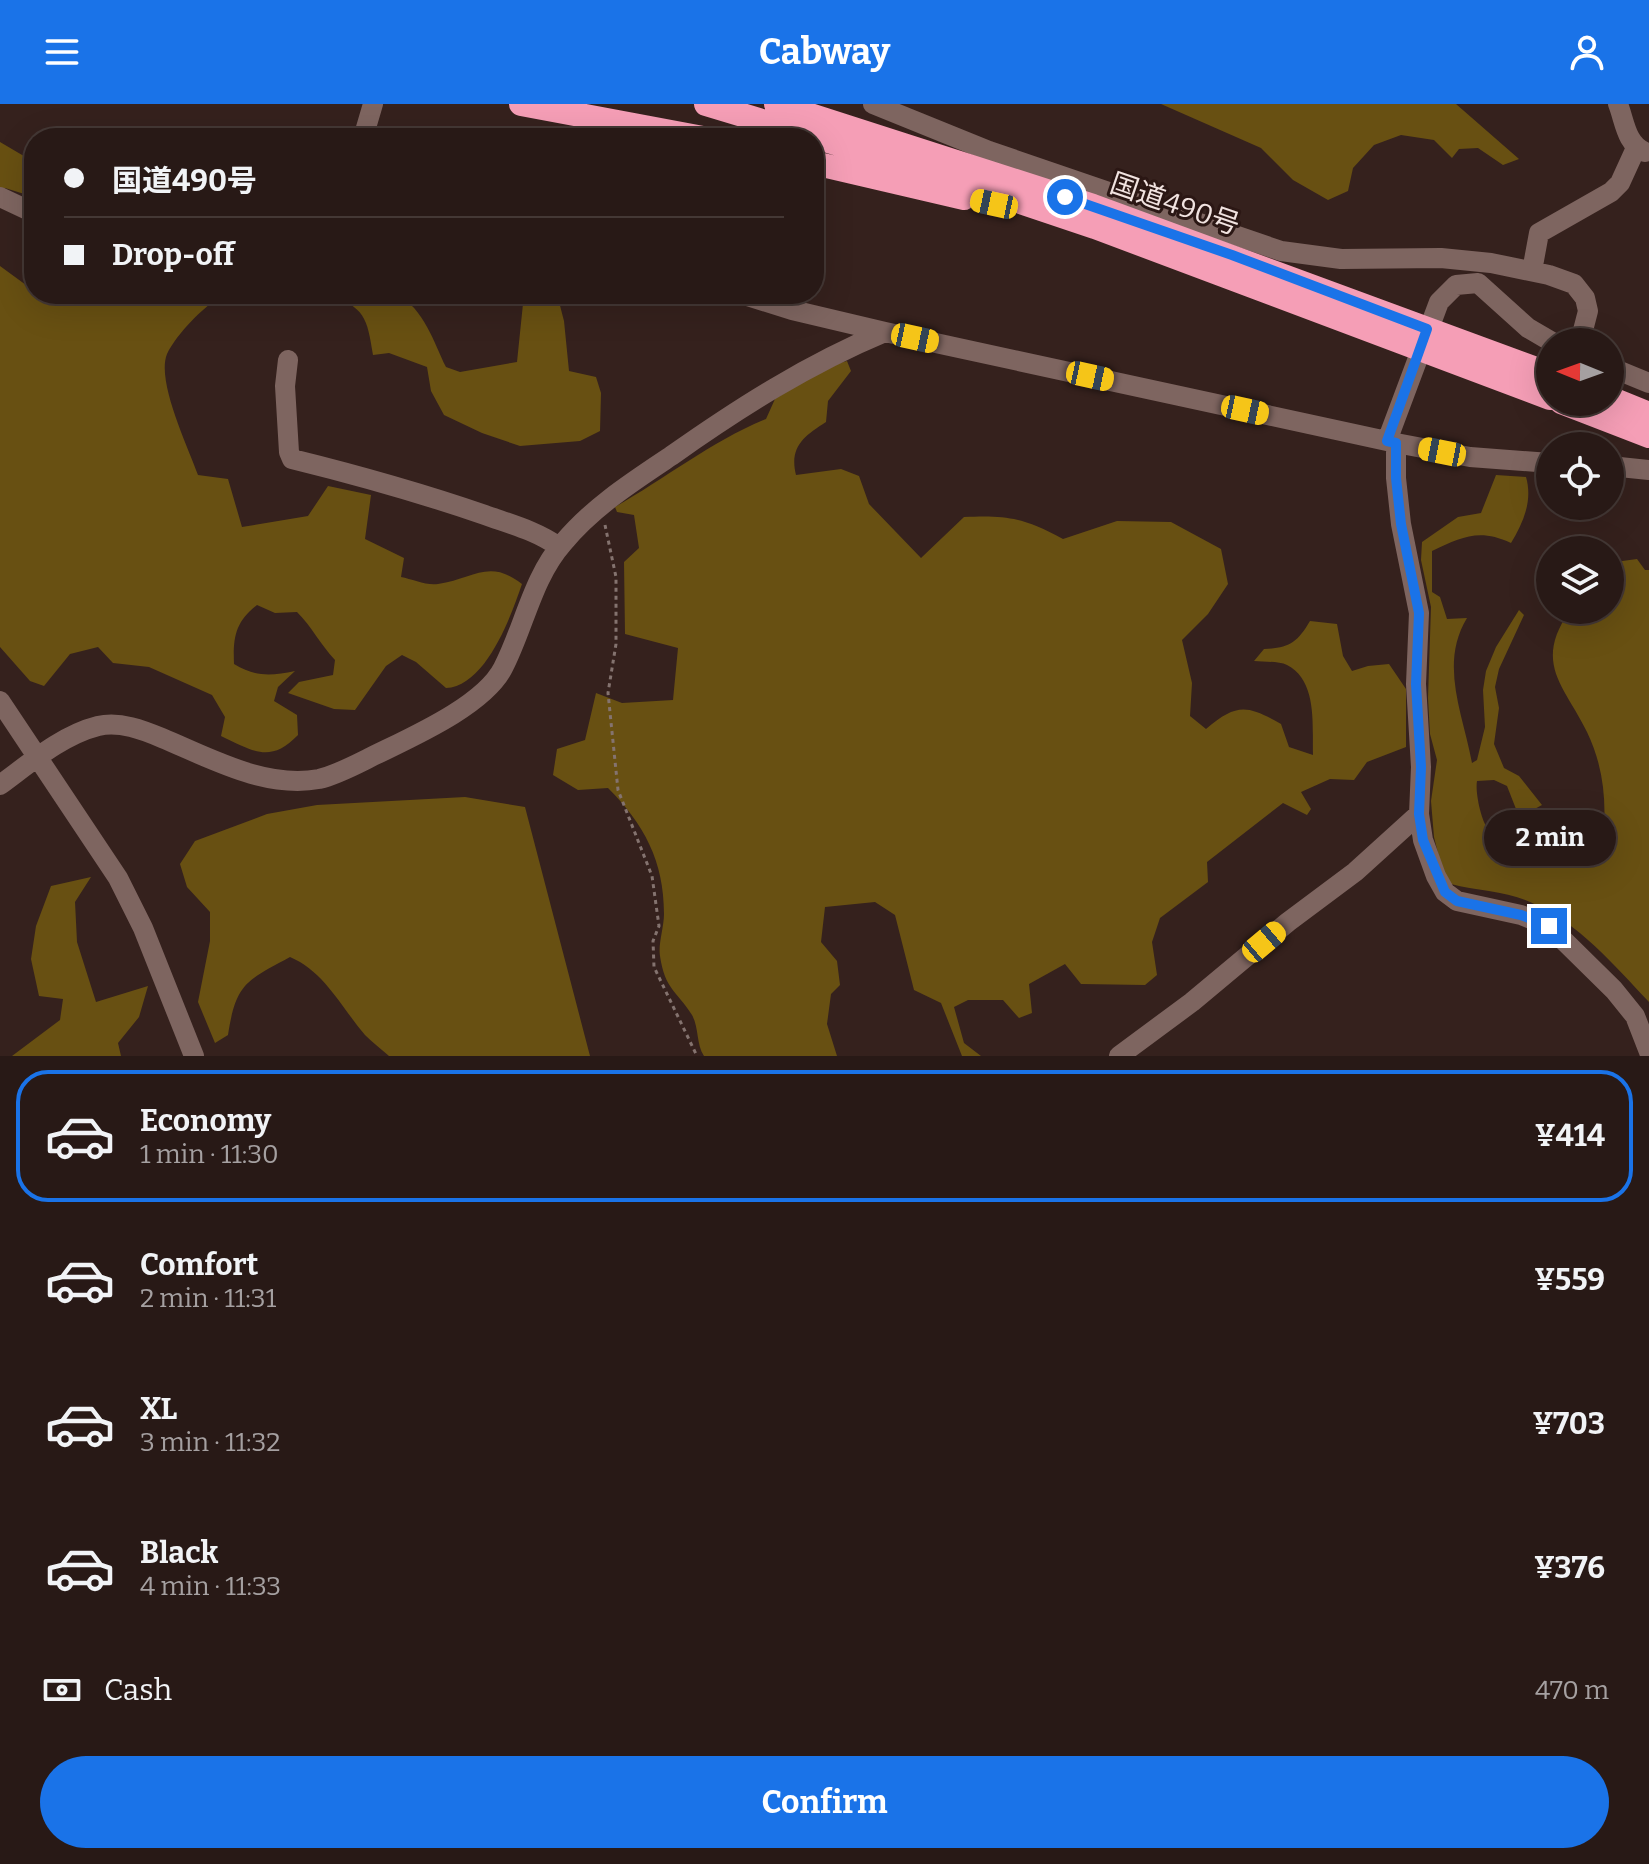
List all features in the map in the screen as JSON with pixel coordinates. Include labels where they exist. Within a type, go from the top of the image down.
[{"type":"highway","points":[[521,104],[649,128]]},
{"type":"highway","name":"国道490号","points":[[706,104],[785,128]]},
{"type":"highway","name":"国道490号","points":[[776,104],[1093,206],[1424,339],[1536,391]]},
{"type":"highway","name":"国道490号","points":[[824,140],[931,172],[1424,339],[1536,370]]},
{"type":"highway","points":[[824,165],[1095,227]]},
{"type":"highway","points":[[1624,404],[1649,414]]},
{"type":"highway","points":[[1597,416],[1649,436]]},
{"type":"street","points":[[366,128],[373,104]]},
{"type":"street","points":[[873,104],[989,151],[1281,251],[1341,259],[1441,258],[1532,271],[1574,284],[1585,298],[1588,311],[1584,328]]},
{"type":"street","points":[[1532,271],[1539,233],[1611,192],[1643,151],[1629,139],[1618,104]]},
{"type":"street","points":[[0,197],[24,208]]},
{"type":"street","points":[[1536,333],[1478,283],[1456,285],[1446,292],[1424,339],[1392,442],[1401,524],[1419,613],[1416,684],[1421,767],[1419,814],[1423,840],[1445,892],[1457,901],[1521,915],[1549,926],[1614,990],[1635,1016],[1649,1052]]},
{"type":"street","points":[[773,304],[885,332],[1392,442],[1470,457],[1536,462]]},
{"type":"street","points":[[0,785],[74,734],[101,725],[122,725],[146,732],[246,772],[276,779],[316,779],[371,757],[455,713],[490,686],[503,670],[530,602],[559,547],[597,509],[687,444],[783,382],[840,351],[885,332]]},
{"type":"street","points":[[288,360],[285,386],[292,459],[370,478],[468,510],[546,537],[559,547]]},
{"type":"street","points":[[1624,373],[1649,383]]},
{"type":"street","points":[[1624,467],[1649,470]]},
{"type":"street","points":[[0,701],[118,878],[149,942],[194,1056]]},
{"type":"street","points":[[1119,1056],[1355,872],[1419,814]]},
{"type":"path","points":[[597,509],[607,529],[616,577],[616,644],[608,693],[618,790],[652,876],[659,926],[653,941],[654,967],[697,1056]]},
{"type":"shaded area","points":[[1161,104],[1456,104],[1519,159],[1503,165],[1478,148],[1459,149],[1452,158],[1434,140],[1401,135],[1374,145],[1353,168],[1348,191],[1328,200],[1293,180],[1261,148]]},
{"type":"shaded area","points":[[0,142],[24,156],[24,194],[5,188],[0,198]]},
{"type":"shaded area","points":[[0,266],[24,284],[24,304],[210,304],[184,329],[167,354],[166,380],[169,397],[198,475],[228,479],[242,527],[308,516],[328,486],[371,495],[365,539],[404,558],[401,577],[434,584],[490,571],[510,576],[522,584],[495,647],[473,675],[460,684],[446,688],[416,662],[402,655],[386,666],[355,710],[334,709],[288,693],[299,682],[333,675],[335,660],[297,612],[275,613],[257,605],[237,631],[234,664],[263,674],[295,671],[278,687],[274,701],[297,715],[298,735],[279,750],[270,752],[252,750],[221,736],[225,717],[212,695],[149,667],[113,663],[98,647],[70,654],[44,686],[30,681],[0,647]]},
{"type":"shaded area","points":[[350,304],[409,304],[421,317],[446,367],[460,372],[517,362],[523,304],[560,304],[569,371],[596,377],[601,393],[600,431],[580,441],[520,446],[444,415],[431,391],[427,367],[389,353],[373,355],[369,331],[357,309]]},
{"type":"shaded area","points":[[847,361],[851,371],[828,401],[826,422],[800,443],[794,465],[796,475],[841,469],[859,476],[869,504],[921,558],[964,517],[1015,519],[1063,539],[1117,521],[1171,522],[1221,549],[1228,584],[1208,614],[1182,640],[1192,683],[1190,716],[1206,729],[1234,711],[1251,710],[1281,724],[1289,747],[1313,755],[1313,718],[1304,682],[1287,665],[1254,661],[1264,649],[1292,643],[1310,621],[1337,624],[1343,656],[1352,671],[1389,664],[1406,689],[1406,747],[1367,762],[1354,780],[1330,779],[1301,792],[1311,809],[1307,815],[1283,803],[1207,862],[1208,882],[1160,918],[1152,942],[1157,975],[1145,985],[1081,984],[1065,964],[1029,984],[1032,1013],[1019,1018],[1003,1000],[968,1000],[954,1007],[964,1043],[981,1056],[962,1056],[941,1003],[914,990],[895,915],[875,902],[825,907],[821,942],[837,961],[840,985],[831,994],[827,1024],[837,1056],[704,1056],[692,1015],[668,983],[662,967],[663,895],[650,845],[632,815],[608,788],[578,790],[553,775],[557,749],[585,740],[596,693],[622,703],[673,700],[678,648],[625,634],[624,562],[639,548],[634,515],[617,512],[615,507],[708,449],[766,419],[775,399],[822,368]]},
{"type":"shaded area","points":[[1496,475],[1526,477],[1527,503],[1523,520],[1511,543],[1480,535],[1432,551],[1432,592],[1440,597],[1447,619],[1467,618],[1459,635],[1454,671],[1472,763],[1477,760],[1485,727],[1483,690],[1486,671],[1496,647],[1519,610],[1524,615],[1499,669],[1495,687],[1499,708],[1494,744],[1504,768],[1519,776],[1542,805],[1529,812],[1516,809],[1507,786],[1494,780],[1477,781],[1477,786],[1485,825],[1497,838],[1531,854],[1546,856],[1556,853],[1565,838],[1566,822],[1575,835],[1592,838],[1604,828],[1603,791],[1596,755],[1556,674],[1554,645],[1559,629],[1562,624],[1624,624],[1624,561],[1637,559],[1645,570],[1649,570],[1649,1002],[1595,946],[1564,921],[1521,898],[1451,884],[1442,869],[1434,837],[1431,801],[1437,760],[1430,734],[1431,607],[1421,560],[1422,542],[1458,517],[1481,513]]},
{"type":"shaded area","points":[[465,797],[525,807],[590,1056],[389,1056],[365,1035],[323,981],[290,957],[246,986],[235,1004],[228,1035],[215,1043],[198,1002],[210,941],[210,912],[187,887],[180,864],[195,841],[267,814],[317,805]]},
{"type":"shaded area","points":[[91,877],[75,902],[77,942],[96,1002],[148,986],[139,1017],[118,1043],[121,1056],[12,1056],[60,1020],[63,999],[39,996],[31,959],[36,926],[51,886]]},
{"type":"route","points":[[1065,197],[1232,255],[1427,329],[1387,441],[1396,443],[1401,524],[1419,613],[1416,684],[1421,767],[1419,814],[1423,840],[1436,876],[1445,892],[1457,901],[1521,915],[1549,926]]}]
